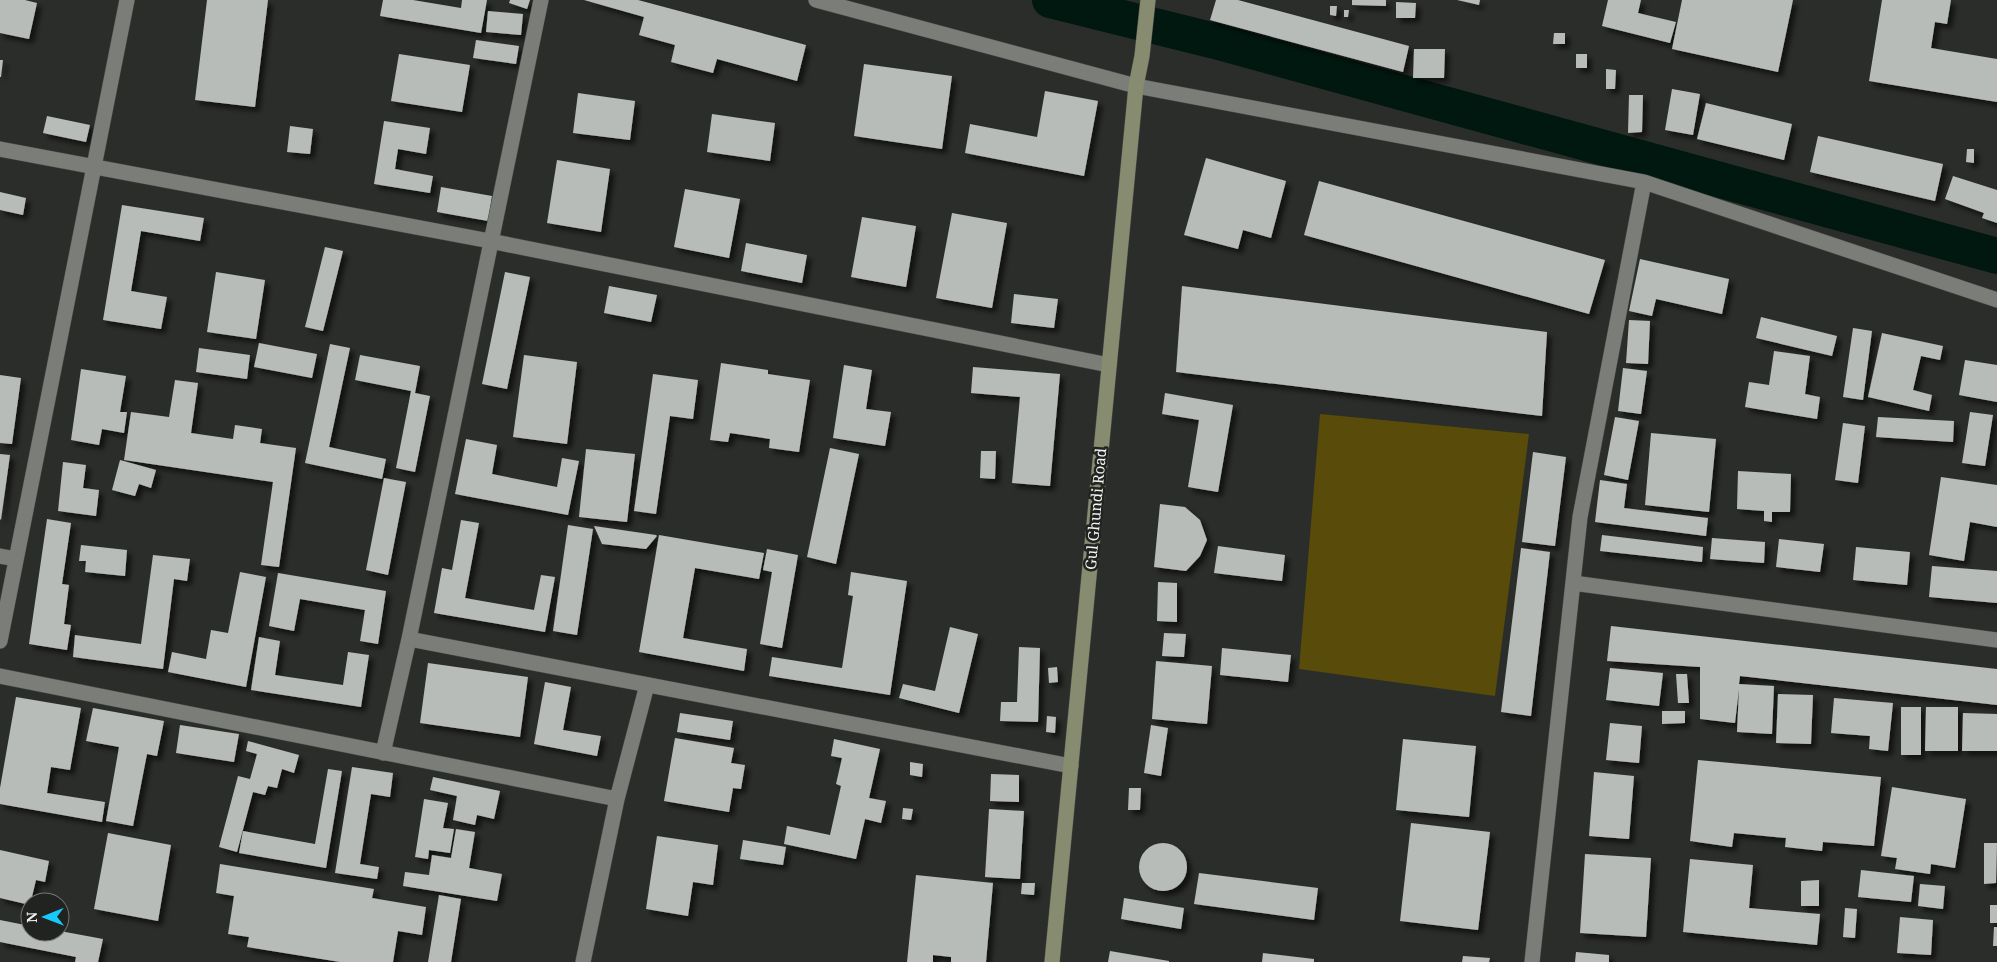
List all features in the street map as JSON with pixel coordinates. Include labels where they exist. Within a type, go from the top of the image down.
[{"type":"main road","name":"Gul Ghundi Road","points":[[1052,962],[1136,86],[1142,56],[1147,6]]},
{"type":"street","points":[[0,641],[96,167],[127,0]]},
{"type":"street","points":[[382,753],[410,638],[541,0]]},
{"type":"street","points":[[816,0],[1136,86],[1644,182],[1997,300]]},
{"type":"street","points":[[0,149],[490,241],[1109,365]]},
{"type":"street","points":[[1532,962],[1580,517],[1644,182]]},
{"type":"street","points":[[0,556],[16,559]]},
{"type":"street","points":[[1573,582],[1997,640]]},
{"type":"street","points":[[410,638],[1071,766]]},
{"type":"street","points":[[0,676],[617,799]]},
{"type":"street","points":[[583,962],[617,799],[647,685]]},
{"type":"shaded area","points":[[1320,414],[1529,434],[1495,696],[1299,669]]},
{"type":"building","points":[[0,0],[25,0],[37,3],[29,39],[0,33]]},
{"type":"building","points":[[207,0],[268,0],[255,107],[195,100]]},
{"type":"building","points":[[383,0],[413,0],[461,8],[462,0],[487,0],[481,33],[380,16]]},
{"type":"building","points":[[510,0],[530,0],[527,9],[509,3]]},
{"type":"building","points":[[584,0],[638,0],[806,45],[797,81],[717,59],[713,73],[671,62],[675,45],[639,35],[644,17]]},
{"type":"building","points":[[1216,0],[1238,0],[1409,46],[1403,72],[1210,20]]},
{"type":"building","points":[[1352,0],[1386,0],[1386,6],[1352,5]]},
{"type":"building","points":[[1457,0],[1480,0],[1479,5]]},
{"type":"building","points":[[1608,0],[1641,0],[1638,13],[1676,22],[1670,43],[1602,26]]},
{"type":"building","points":[[1682,0],[1793,0],[1778,72],[1672,49]]},
{"type":"building","points":[[1882,0],[1951,0],[1947,24],[1935,22],[1931,48],[1997,59],[1997,102],[1869,81]]},
{"type":"building","points":[[1396,2],[1416,3],[1415,18],[1396,18]]},
{"type":"building","points":[[1330,6],[1337,6],[1336,16],[1330,15]]},
{"type":"building","points":[[1344,10],[1349,10],[1348,17],[1344,17]]},
{"type":"building","points":[[488,11],[523,14],[521,35],[486,32]]},
{"type":"building","points":[[1554,33],[1565,33],[1565,44],[1553,44]]},
{"type":"building","points":[[476,40],[519,46],[516,64],[473,58]]},
{"type":"building","points":[[1414,49],[1445,49],[1444,78],[1413,78]]},
{"type":"building","points":[[399,54],[470,65],[462,112],[391,101]]},
{"type":"building","points":[[1576,54],[1587,54],[1587,68],[1576,68]]},
{"type":"building","points":[[0,60],[3,60],[1,77],[0,77]]},
{"type":"building","points":[[864,64],[952,76],[942,149],[854,136]]},
{"type":"building","points":[[1606,69],[1616,70],[1615,89],[1606,89]]},
{"type":"building","points":[[1672,89],[1700,94],[1693,135],[1665,130]]},
{"type":"building","points":[[1045,91],[1098,101],[1084,176],[965,153],[970,124],[1037,137]]},
{"type":"building","points":[[578,93],[635,101],[630,140],[573,133]]},
{"type":"building","points":[[1629,95],[1643,95],[1642,132],[1628,133]]},
{"type":"building","points":[[1706,103],[1792,124],[1784,160],[1697,139]]},
{"type":"building","points":[[712,114],[775,123],[770,161],[707,152]]},
{"type":"building","points":[[47,116],[90,125],[86,142],[43,133]]},
{"type":"building","points":[[384,121],[430,128],[426,154],[398,149],[395,169],[433,176],[430,193],[374,184]]},
{"type":"building","points":[[290,126],[313,129],[310,154],[287,152]]},
{"type":"building","points":[[1818,136],[1943,164],[1935,201],[1810,172]]},
{"type":"building","points":[[1967,149],[1974,149],[1974,163],[1966,162]]},
{"type":"building","points":[[1206,158],[1286,181],[1271,238],[1243,230],[1238,249],[1184,235]]},
{"type":"building","points":[[557,160],[610,169],[601,232],[547,223]]},
{"type":"building","points":[[1953,176],[1997,190],[1997,223],[1982,218],[1984,213],[1945,199]]},
{"type":"building","points":[[1319,181],[1605,260],[1589,314],[1304,235]]},
{"type":"building","points":[[441,187],[492,196],[488,221],[437,212]]},
{"type":"building","points":[[685,189],[740,199],[729,258],[674,247]]},
{"type":"building","points":[[0,192],[26,198],[23,215],[0,210]]},
{"type":"building","points":[[122,205],[204,218],[200,241],[141,231],[131,291],[167,297],[161,329],[103,320]]},
{"type":"building","points":[[952,213],[1007,223],[992,308],[936,298]]},
{"type":"building","points":[[862,217],[916,226],[906,287],[851,277]]},
{"type":"building","points":[[746,243],[807,255],[802,283],[741,271]]},
{"type":"building","points":[[325,247],[343,251],[323,331],[305,327]]},
{"type":"building","points":[[1640,259],[1729,279],[1722,314],[1656,299],[1652,316],[1629,311]]},
{"type":"building","points":[[216,272],[265,280],[256,339],[207,332]]},
{"type":"building","points":[[505,272],[530,277],[507,389],[482,384]]},
{"type":"building","points":[[609,286],[657,295],[651,322],[604,313]]},
{"type":"building","points":[[1182,286],[1547,332],[1542,416],[1176,372]]},
{"type":"building","points":[[1014,294],[1058,299],[1054,328],[1011,323]]},
{"type":"building","points":[[1761,317],[1837,336],[1832,356],[1756,338]]},
{"type":"building","points":[[1629,320],[1650,321],[1648,364],[1626,363]]},
{"type":"building","points":[[1853,328],[1872,331],[1863,400],[1843,397]]},
{"type":"building","points":[[1882,333],[1943,346],[1940,360],[1921,356],[1913,390],[1932,395],[1929,411],[1868,397]]},
{"type":"building","points":[[259,343],[317,354],[312,378],[254,367]]},
{"type":"building","points":[[330,344],[350,348],[329,447],[386,459],[382,479],[305,463]]},
{"type":"building","points":[[199,348],[250,355],[247,379],[196,372]]},
{"type":"building","points":[[1774,351],[1810,356],[1805,394],[1820,397],[1817,419],[1745,407],[1749,382],[1769,385]]},
{"type":"building","points":[[360,355],[420,366],[415,393],[430,396],[415,472],[396,468],[411,391],[355,380]]},
{"type":"building","points":[[524,355],[577,362],[567,444],[513,437]]},
{"type":"building","points":[[1965,360],[1997,365],[1997,402],[1959,395]]},
{"type":"building","points":[[721,363],[768,370],[768,374],[810,380],[799,452],[769,448],[770,439],[730,433],[728,442],[710,440]]},
{"type":"building","points":[[844,365],[872,370],[866,409],[891,412],[885,446],[833,438]]},
{"type":"building","points":[[973,367],[1060,374],[1050,486],[1012,483],[1020,397],[971,393]]},
{"type":"building","points":[[1623,368],[1647,371],[1641,414],[1618,411]]},
{"type":"building","points":[[81,369],[126,376],[120,412],[127,412],[124,433],[102,429],[99,445],[71,440]]},
{"type":"building","points":[[653,374],[698,380],[693,419],[670,416],[656,514],[634,511]]},
{"type":"building","points":[[0,375],[21,378],[12,444],[0,443]]},
{"type":"building","points":[[175,380],[198,383],[191,433],[233,439],[235,425],[262,429],[260,443],[296,448],[279,567],[261,565],[273,482],[124,460],[131,412],[169,417]]},
{"type":"building","points":[[1165,393],[1233,405],[1218,492],[1188,487],[1199,420],[1162,414]]},
{"type":"building","points":[[1970,412],[1993,415],[1985,466],[1962,463]]},
{"type":"building","points":[[1615,417],[1639,421],[1628,480],[1604,475]]},
{"type":"building","points":[[1878,417],[1954,421],[1953,442],[1876,437]]},
{"type":"building","points":[[1843,423],[1865,426],[1858,483],[1835,480]]},
{"type":"building","points":[[1651,433],[1716,439],[1709,512],[1645,505]]},
{"type":"building","points":[[466,439],[497,445],[492,474],[557,487],[562,458],[579,461],[568,515],[455,494]]},
{"type":"building","points":[[830,448],[859,454],[836,564],[807,557]]},
{"type":"building","points":[[586,449],[635,454],[627,522],[579,517]]},
{"type":"building","points":[[981,451],[996,451],[995,479],[980,478]]},
{"type":"building","points":[[1533,452],[1566,457],[1555,546],[1522,542]]},
{"type":"building","points":[[0,454],[10,455],[1,520],[0,519]]},
{"type":"building","points":[[120,460],[156,470],[151,488],[139,484],[135,496],[112,490]]},
{"type":"building","points":[[63,462],[86,465],[83,488],[99,490],[96,516],[58,511]]},
{"type":"building","points":[[1738,471],[1791,474],[1790,512],[1772,512],[1772,522],[1764,521],[1764,511],[1737,509]]},
{"type":"building","points":[[1941,477],[1997,485],[1997,527],[1970,522],[1964,561],[1929,555]]},
{"type":"building","points":[[384,478],[406,482],[388,575],[366,570]]},
{"type":"building","points":[[1600,480],[1627,484],[1624,508],[1708,518],[1706,536],[1595,522]]},
{"type":"building","points":[[1160,504],[1185,507],[1200,520],[1207,540],[1200,556],[1186,571],[1154,567]]},
{"type":"building","points":[[47,519],[71,523],[62,584],[69,585],[64,624],[71,625],[67,650],[29,644]]},
{"type":"building","points":[[461,520],[479,523],[465,598],[534,610],[541,575],[555,577],[545,632],[434,613],[442,568],[452,570]]},
{"type":"building","points":[[568,525],[593,529],[577,635],[553,631]]},
{"type":"building","points":[[594,526],[657,536],[646,549],[602,544]]},
{"type":"building","points":[[659,535],[764,553],[759,579],[695,568],[683,638],[747,649],[744,671],[639,652]]},
{"type":"building","points":[[1602,535],[1703,547],[1702,562],[1600,551]]},
{"type":"building","points":[[1712,538],[1765,542],[1764,563],[1710,559]]},
{"type":"building","points":[[1779,539],[1824,544],[1820,572],[1776,567]]},
{"type":"building","points":[[81,545],[127,550],[125,576],[85,572],[86,561],[79,561]]},
{"type":"building","points":[[1218,546],[1285,555],[1282,581],[1214,573]]},
{"type":"building","points":[[1856,547],[1910,552],[1907,585],[1853,580]]},
{"type":"building","points":[[1521,548],[1550,552],[1531,716],[1501,712]]},
{"type":"building","points":[[767,549],[798,555],[782,648],[760,644],[772,572],[763,570]]},
{"type":"building","points":[[153,555],[190,559],[187,581],[174,579],[163,669],[73,657],[75,635],[141,644]]},
{"type":"building","points":[[1932,566],[1997,571],[1997,603],[1929,597]]},
{"type":"building","points":[[240,572],[266,577],[246,687],[168,672],[172,652],[206,659],[211,630],[228,633]]},
{"type":"building","points":[[851,572],[907,581],[890,695],[769,676],[772,657],[842,668],[853,596],[848,595]]},
{"type":"building","points":[[278,573],[386,591],[378,644],[360,641],[365,610],[300,599],[294,631],[269,626]]},
{"type":"building","points":[[1158,582],[1177,583],[1177,622],[1157,621]]},
{"type":"building","points":[[1611,626],[1997,669],[1997,705],[1740,676],[1739,684],[1774,686],[1772,734],[1737,732],[1739,689],[1735,723],[1700,719],[1700,667],[1607,661]]},
{"type":"building","points":[[950,627],[978,634],[959,713],[899,698],[903,684],[935,691]]},
{"type":"building","points":[[1164,633],[1186,634],[1184,657],[1162,656]]},
{"type":"building","points":[[259,637],[280,641],[275,675],[343,685],[348,652],[369,655],[361,707],[251,690]]},
{"type":"building","points":[[1019,647],[1040,648],[1038,722],[1000,721],[1001,702],[1017,702]]},
{"type":"building","points":[[1222,648],[1291,655],[1288,682],[1220,675]]},
{"type":"building","points":[[1156,661],[1212,666],[1207,724],[1152,719]]},
{"type":"building","points":[[428,663],[528,677],[520,737],[420,723]]},
{"type":"building","points":[[1057,667],[1058,682],[1049,683],[1048,668]]},
{"type":"building","points":[[1610,668],[1663,673],[1659,706],[1606,700]]},
{"type":"building","points":[[1676,674],[1687,674],[1689,703],[1678,703]]},
{"type":"building","points":[[545,682],[571,687],[563,730],[601,736],[597,756],[534,744]]},
{"type":"building","points":[[1778,694],[1813,695],[1811,744],[1776,743]]},
{"type":"building","points":[[16,697],[81,708],[70,770],[51,767],[47,793],[105,802],[102,822],[0,804],[0,788]]},
{"type":"building","points":[[1834,698],[1893,703],[1888,751],[1869,749],[1870,736],[1831,733]]},
{"type":"building","points":[[1901,707],[1921,707],[1921,755],[1901,755]]},
{"type":"building","points":[[1926,707],[1958,707],[1958,751],[1925,751]]},
{"type":"building","points":[[93,708],[164,721],[157,756],[147,754],[133,826],[106,821],[119,747],[86,741]]},
{"type":"building","points":[[1662,711],[1685,711],[1685,723],[1662,724]]},
{"type":"building","points":[[680,713],[733,721],[730,740],[677,732]]},
{"type":"building","points":[[1963,713],[1997,714],[1997,751],[1962,751]]},
{"type":"building","points":[[1047,716],[1056,717],[1055,733],[1046,732]]},
{"type":"building","points":[[1610,723],[1642,726],[1639,763],[1606,760]]},
{"type":"building","points":[[180,725],[239,734],[234,762],[176,753]]},
{"type":"building","points":[[1151,725],[1168,728],[1161,776],[1144,773]]},
{"type":"building","points":[[675,738],[734,748],[731,763],[745,765],[741,789],[733,788],[729,812],[664,801]]},
{"type":"building","points":[[834,739],[880,749],[869,798],[886,801],[881,823],[865,819],[856,859],[784,844],[787,826],[830,835],[841,786],[836,784],[842,758],[831,756]]},
{"type":"building","points":[[1403,739],[1476,746],[1469,817],[1396,810]]},
{"type":"building","points":[[248,741],[299,755],[294,773],[282,769],[277,788],[268,786],[265,795],[253,792],[237,852],[219,847],[238,776],[250,779],[257,754],[246,751]]},
{"type":"building","points":[[1698,760],[1881,777],[1874,846],[1823,842],[1822,851],[1785,847],[1786,838],[1734,833],[1732,847],[1690,841]]},
{"type":"building","points":[[910,762],[923,764],[922,777],[910,775]]},
{"type":"building","points":[[352,767],[393,773],[390,797],[371,794],[360,864],[379,867],[377,879],[335,873]]},
{"type":"building","points":[[328,769],[342,771],[326,868],[239,853],[243,831],[315,844]]},
{"type":"building","points":[[1594,772],[1634,776],[1629,839],[1589,836]]},
{"type":"building","points":[[991,774],[1019,775],[1019,802],[990,801]]},
{"type":"building","points":[[433,777],[500,791],[494,819],[477,815],[475,825],[453,820],[457,796],[430,790]]},
{"type":"building","points":[[1892,787],[1966,799],[1955,868],[1931,864],[1930,874],[1895,869],[1897,858],[1881,856]]},
{"type":"building","points":[[1129,788],[1141,788],[1140,810],[1128,810]]},
{"type":"building","points":[[424,799],[448,803],[443,828],[454,829],[450,853],[429,850],[428,859],[415,857]]},
{"type":"building","points":[[903,808],[913,809],[911,820],[902,819]]},
{"type":"building","points":[[989,809],[1024,811],[1020,879],[985,877]]},
{"type":"building","points":[[1411,823],[1490,832],[1478,930],[1400,921]]},
{"type":"building","points":[[456,829],[475,832],[469,868],[502,874],[497,901],[403,886],[405,872],[429,875],[432,855],[451,858]]},
{"type":"building","points":[[108,833],[171,845],[158,921],[94,909]]},
{"type":"building","points":[[657,836],[718,845],[713,885],[693,882],[688,916],[646,909]]},
{"type":"building","points":[[743,840],[786,847],[783,865],[740,859]]},
{"type":"building","points":[[1158,843],[1168,843],[1177,847],[1183,853],[1187,867],[1183,881],[1177,887],[1168,891],[1158,891],[1149,887],[1143,881],[1139,872],[1139,862],[1143,853],[1149,847]]},
{"type":"building","points":[[1984,843],[1997,843],[1996,883],[1984,884]]},
{"type":"building","points":[[0,850],[49,861],[45,882],[36,880],[33,892],[20,892],[20,903],[0,898]]},
{"type":"building","points":[[1585,854],[1651,858],[1646,937],[1580,933]]},
{"type":"building","points":[[1690,859],[1753,865],[1749,908],[1820,914],[1817,945],[1683,932]]},
{"type":"building","points":[[220,864],[374,889],[372,898],[426,907],[422,935],[398,931],[393,962],[340,962],[247,947],[249,937],[228,934],[234,896],[216,893]]},
{"type":"building","points":[[1861,870],[1914,876],[1911,902],[1858,897]]},
{"type":"building","points":[[1199,873],[1318,888],[1314,920],[1194,904]]},
{"type":"building","points":[[916,875],[993,883],[986,962],[951,962],[951,957],[933,955],[933,962],[907,962]]},
{"type":"building","points":[[1819,880],[1819,906],[1801,906],[1801,881]]},
{"type":"building","points":[[1022,883],[1035,883],[1034,895],[1021,894]]},
{"type":"building","points":[[1920,884],[1945,886],[1943,909],[1918,906]]},
{"type":"building","points":[[439,895],[461,899],[451,962],[428,962]]},
{"type":"building","points":[[1124,898],[1184,908],[1181,929],[1121,919]]},
{"type":"building","points":[[1990,905],[1997,905],[1997,923],[1990,923]]},
{"type":"building","points":[[1845,908],[1857,909],[1855,938],[1843,937]]},
{"type":"building","points":[[1900,917],[1933,920],[1931,955],[1897,953]]},
{"type":"building","points":[[0,920],[20,924],[20,942],[70,942],[70,933],[103,939],[98,962],[75,962],[76,957],[0,942]]},
{"type":"building","points":[[1994,927],[1997,927],[1997,946],[1993,946]]},
{"type":"building","points":[[1110,951],[1169,961],[1169,962],[1108,962]]},
{"type":"building","points":[[1576,952],[1609,955],[1609,962],[1575,962]]},
{"type":"building","points":[[1263,953],[1314,959],[1314,962],[1262,962]]},
{"type":"building","points":[[1463,956],[1490,958],[1489,962],[1462,962]]},
{"type":"waterway","points":[[1050,0],[1215,41],[1997,256]]}]
